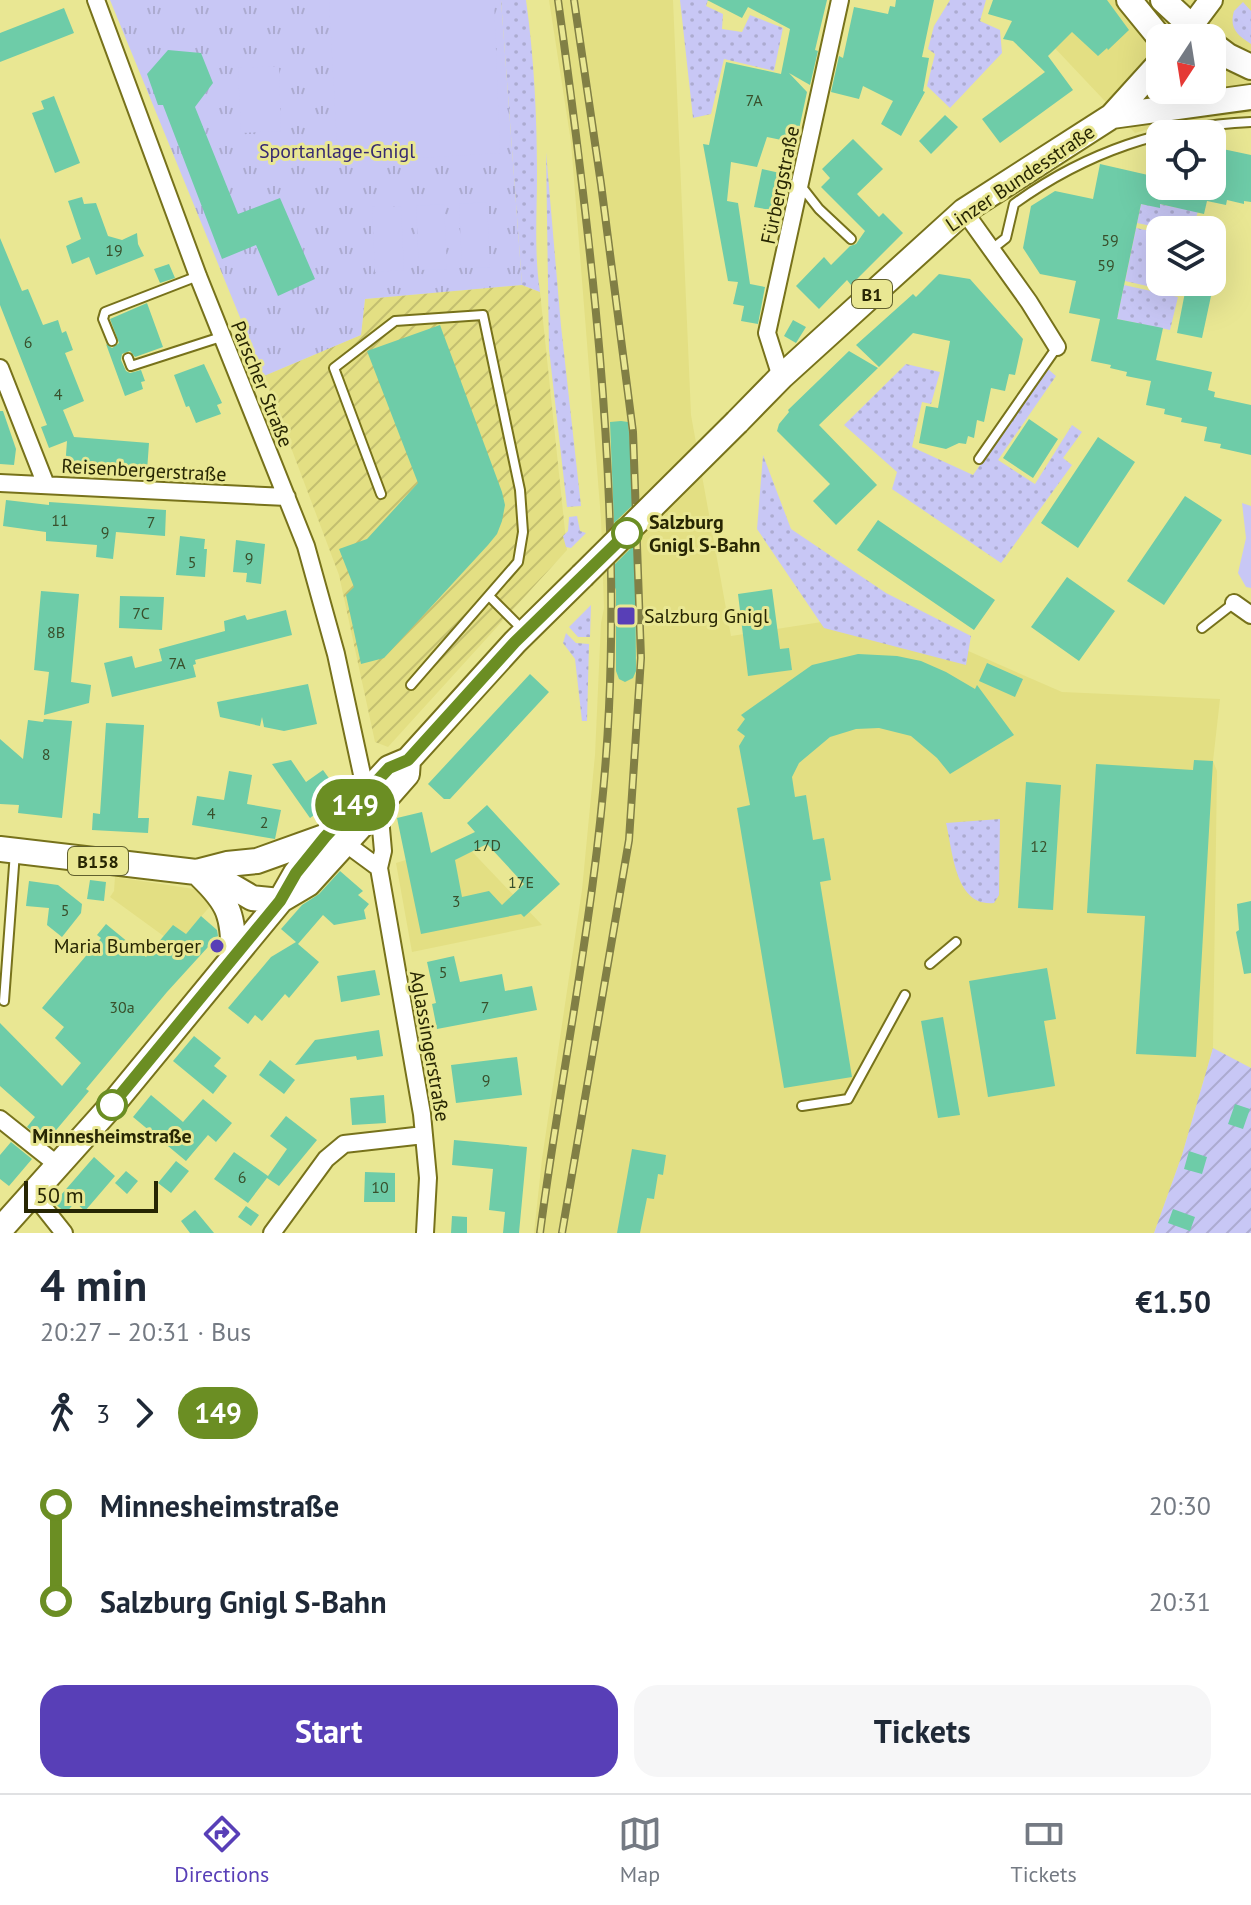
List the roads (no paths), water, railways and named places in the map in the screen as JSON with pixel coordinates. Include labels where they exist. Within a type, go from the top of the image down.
[{"type":"main road","points":[[1129,0],[1149,24]]},
{"type":"main road","points":[[1163,0],[1183,24]]},
{"type":"main road","points":[[1226,54],[1251,67]]},
{"type":"main road","name":"Linzer Bundesstraße","points":[[524,632],[781,377],[964,211],[1112,116],[1146,78]]},
{"type":"main road","points":[[1226,87],[1251,97]]},
{"type":"main road","name":"B1","points":[[1112,116],[1251,97]]},
{"type":"main road","name":"B1","points":[[0,1230],[112,1105],[280,901],[308,884],[335,840],[376,796],[389,768],[408,760],[524,632]]},
{"type":"main road","name":"B158","points":[[196,872],[257,861],[335,840]]},
{"type":"main road","name":"B158","points":[[8,850],[196,872],[223,881],[252,898],[280,901]]},
{"type":"main road","points":[[257,861],[273,880],[280,901]]},
{"type":"main road","points":[[196,872],[219,894],[230,914],[234,955]]},
{"type":"street","name":"Parscher Straße","points":[[96,0],[221,337],[287,497],[322,598],[363,779],[376,796]]},
{"type":"street","name":"Fürbergstraße","points":[[781,377],[767,333],[840,0]]},
{"type":"street","points":[[1198,24],[1211,0]]},
{"type":"street","points":[[964,211],[1057,347]]},
{"type":"street","points":[[0,368],[46,485]]},
{"type":"street","name":"Reisenbergerstraße","points":[[0,483],[287,497]]},
{"type":"street","points":[[1234,603],[1251,615]]},
{"type":"street","name":"Aglassingerstraße","points":[[376,796],[383,851],[379,868],[424,1135],[428,1178],[425,1233]]},
{"type":"street","points":[[335,840],[379,868]]},
{"type":"street","points":[[0,1119],[59,1166]]},
{"type":"street","points":[[272,1233],[326,1159],[344,1144],[424,1135]]},
{"type":"street","points":[[33,1194],[64,1233]]},
{"type":"lane","points":[[991,249],[1006,238],[1014,204],[1078,163],[1154,134],[1191,127],[1251,122]]},
{"type":"lane","points":[[801,186],[819,209],[851,239]]},
{"type":"lane","points":[[112,341],[103,319],[105,312],[198,276]]},
{"type":"lane","points":[[381,494],[334,368],[395,321],[483,315],[520,490],[523,532],[518,562],[411,685]]},
{"type":"lane","points":[[128,358],[131,366],[221,337]]},
{"type":"lane","points":[[979,459],[1057,347]]},
{"type":"lane","points":[[489,596],[524,632]]},
{"type":"lane","points":[[1202,628],[1234,603]]},
{"type":"lane","points":[[4,1001],[8,850]]},
{"type":"lane","points":[[930,964],[956,942]]},
{"type":"lane","points":[[802,1106],[848,1099],[905,995]]},
{"type":"railway","points":[[540,1233],[598,840],[609,708],[611,620],[610,532],[600,353],[558,0]]},
{"type":"railway","points":[[562,1233],[629,840],[641,658],[633,432],[574,0]]},
{"type":"place","name":"Salzburg Gnigl S-Bahn","points":[[627,533]]},
{"type":"place","name":"Salzburg Gnigl","points":[[626,616]]},
{"type":"place","name":"Maria Bumberger","points":[[217,946]]},
{"type":"place","name":"Minnesheimstraße","points":[[112,1105]]},
{"type":"park label","name":"Sportanlage-Gnigl","points":[[337,151]]}]
